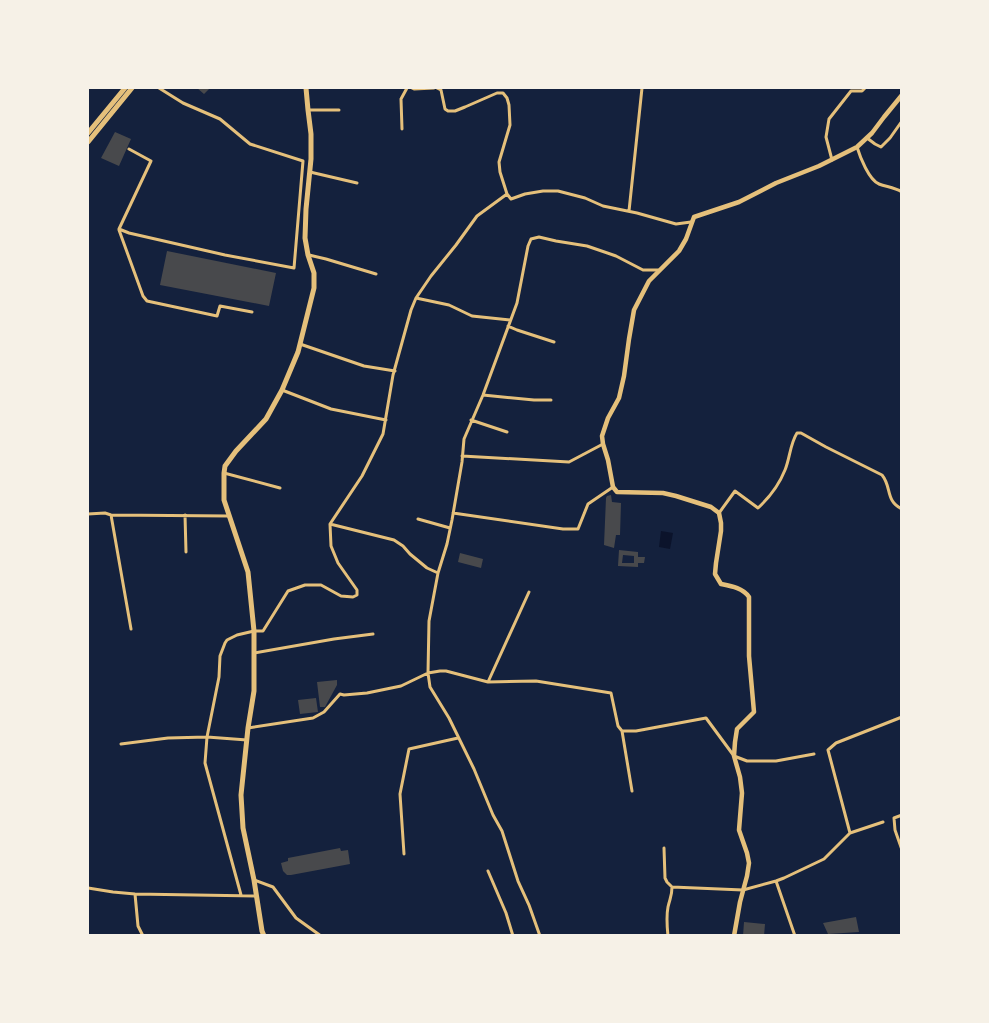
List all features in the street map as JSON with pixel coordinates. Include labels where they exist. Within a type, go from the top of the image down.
[{"type":"main road","points":[[88,133],[125,88]]},
{"type":"main road","points":[[88,142],[132,88]]},
{"type":"main road","points":[[264,936],[243,828],[241,795],[254,691],[254,631],[248,572],[224,500],[224,474],[225,466],[236,451],[266,419],[282,390],[298,352],[314,288],[314,273],[304,238],[309,172],[312,159],[312,134],[306,88]]},
{"type":"street","points":[[119,229],[129,233],[225,255],[294,268],[303,161],[250,144],[220,119],[183,103],[160,88]]},
{"type":"street","points":[[402,129],[401,99],[407,88]]},
{"type":"street","points":[[412,88],[436,88],[441,90],[445,109],[448,112],[455,111],[498,93],[503,93],[509,105],[510,125],[498,162],[507,194],[511,199],[525,194],[558,191],[585,198],[603,206],[676,224],[691,222]]},
{"type":"street","points":[[629,211],[642,88]]},
{"type":"street","points":[[832,160],[826,138],[829,119],[851,91],[862,91],[865,88]]},
{"type":"street","points":[[734,936],[749,863],[739,830],[742,793],[734,756],[737,729],[754,712],[749,656],[750,602],[747,594],[739,589],[721,584],[715,574],[721,523],[719,513],[711,506],[663,493],[617,492],[613,487],[602,436],[619,398],[634,310],[649,281],[678,251],[686,239],[694,217],[739,202],[776,183],[799,175],[857,147],[872,133],[902,95]]},
{"type":"street","points":[[308,110],[339,110]]},
{"type":"street","points":[[867,138],[881,147],[902,121]]},
{"type":"street","points":[[857,147],[862,161],[878,184],[902,192]]},
{"type":"street","points":[[129,150],[151,161],[119,229],[147,301],[217,316],[220,306],[252,312]]},
{"type":"street","points":[[309,172],[357,183]]},
{"type":"street","points":[[241,895],[205,763],[207,737],[219,678],[220,656],[227,640],[237,635],[262,631],[288,591],[304,585],[321,585],[341,596],[354,597],[357,595],[357,590],[338,563],[331,546],[330,524],[362,476],[383,434],[395,371],[416,298],[477,216],[507,194]]},
{"type":"street","points":[[540,936],[518,881],[502,831],[449,718],[430,687],[428,673],[429,621],[438,573],[447,544],[453,513],[464,440],[483,395],[516,303],[531,239],[539,237],[587,246],[616,256],[643,270],[658,270]]},
{"type":"street","points":[[308,255],[376,274]]},
{"type":"street","points":[[416,298],[449,306],[472,316],[510,320]]},
{"type":"street","points":[[508,326],[554,342]]},
{"type":"street","points":[[300,344],[364,366],[395,371]]},
{"type":"street","points":[[282,390],[331,409],[386,420]]},
{"type":"street","points":[[483,395],[551,400]]},
{"type":"street","points":[[471,420],[507,432]]},
{"type":"street","points":[[719,513],[735,491],[758,508],[774,492],[785,471],[797,433],[882,475],[886,480],[892,503],[902,508]]},
{"type":"street","points":[[462,456],[569,462],[603,444]]},
{"type":"street","points":[[224,474],[280,488]]},
{"type":"street","points":[[453,513],[578,530],[588,504],[613,487]]},
{"type":"street","points":[[88,514],[229,516]]},
{"type":"street","points":[[111,515],[131,629]]},
{"type":"street","points":[[184,516],[186,552]]},
{"type":"street","points":[[418,519],[450,528]]},
{"type":"street","points":[[330,524],[394,540],[404,546],[410,554],[427,568],[438,573]]},
{"type":"street","points":[[488,682],[529,592]]},
{"type":"street","points":[[253,653],[373,634]]},
{"type":"street","points":[[248,728],[313,718],[324,712],[340,694],[367,693],[401,686],[428,673],[446,671],[488,682],[536,681],[611,693],[618,726],[622,731],[632,791]]},
{"type":"street","points":[[850,833],[828,750],[836,743],[902,717]]},
{"type":"street","points":[[622,731],[636,731],[706,718],[734,756],[747,761],[776,761],[814,754]]},
{"type":"street","points":[[121,744],[168,738],[207,737],[247,740]]},
{"type":"street","points":[[404,854],[400,794],[409,749],[458,738]]},
{"type":"street","points":[[902,815],[894,818],[895,830],[902,850]]},
{"type":"street","points":[[664,848],[665,878],[672,887],[743,890],[784,878],[824,858],[850,833],[883,822]]},
{"type":"street","points":[[488,871],[514,936]]},
{"type":"street","points":[[254,880],[272,888],[296,918],[321,936]]},
{"type":"street","points":[[776,881],[795,936]]},
{"type":"street","points":[[668,936],[666,922],[668,906],[672,896],[672,887]]},
{"type":"street","points":[[88,888],[135,894],[256,896]]},
{"type":"street","points":[[135,894],[138,926],[143,936]]},
{"type":"water","points":[[661,531],[673,533],[670,549],[659,547]]},
{"type":"building","points":[[197,88],[210,88],[204,94]]},
{"type":"building","points":[[115,132],[131,139],[119,166],[101,158]]},
{"type":"building","points":[[167,251],[276,273],[269,306],[160,285]]},
{"type":"building","points":[[611,495],[612,502],[621,503],[620,535],[616,535],[614,548],[604,545],[606,498]]},
{"type":"building","points":[[619,550],[638,552],[638,557],[645,557],[644,563],[638,563],[638,567],[618,566]],"holes":[[[623,555],[634,556],[634,563],[622,563]]]},
{"type":"building","points":[[460,553],[483,559],[481,568],[458,562]]},
{"type":"building","points":[[337,680],[337,685],[325,707],[320,707],[317,682]]},
{"type":"building","points":[[316,698],[318,712],[300,714],[298,700]]},
{"type":"building","points":[[340,848],[341,851],[348,850],[350,864],[291,875],[287,875],[283,871],[281,863],[288,861],[288,858]]},
{"type":"building","points":[[856,917],[859,932],[828,934],[823,923]]},
{"type":"building","points":[[744,922],[765,924],[764,936],[743,936]]}]
